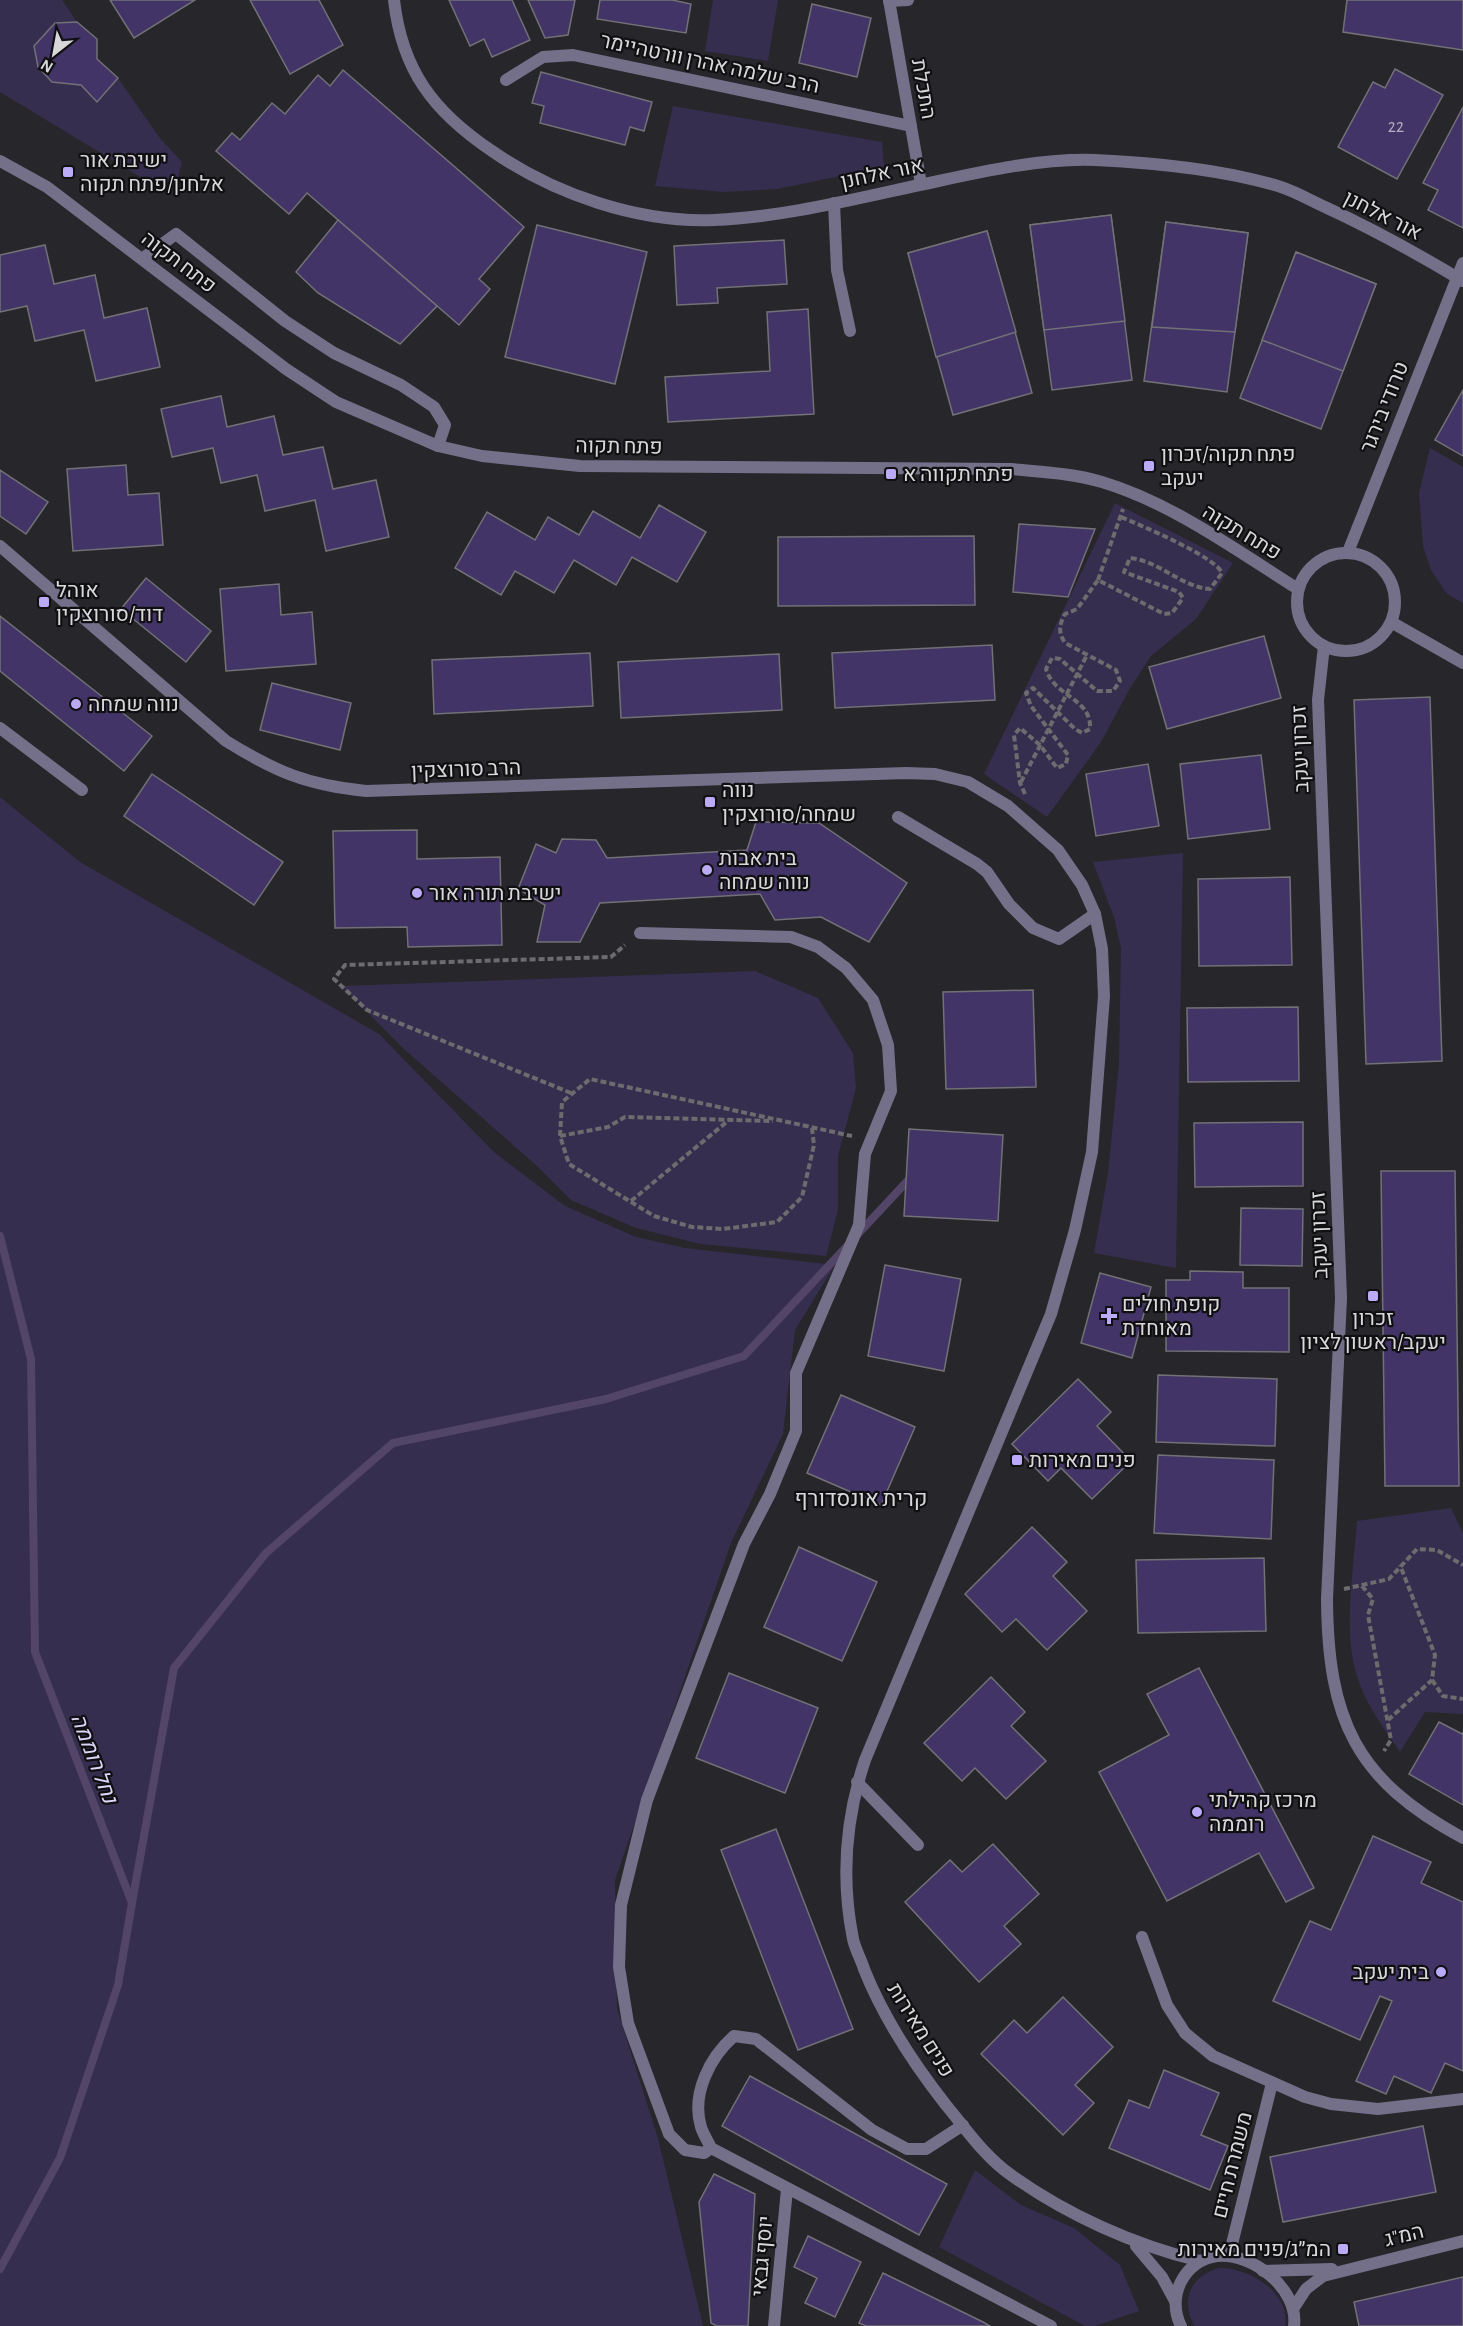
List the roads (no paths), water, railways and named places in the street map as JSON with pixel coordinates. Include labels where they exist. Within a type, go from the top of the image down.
[{"type":"street","name":"אור אלחנן","points":[[394,0],[404,40],[420,84],[440,111],[508,163],[556,187],[611,206],[665,217],[712,220],[789,213],[982,171],[1092,160],[1163,165],[1232,176],[1281,187],[1373,229],[1460,279]]},
{"type":"street","name":"התכלת","points":[[908,0],[889,0],[921,184]]},
{"type":"street","name":"הרב שלמה אהרן וורטהיימר","points":[[506,80],[543,57],[573,55],[910,126]]},
{"type":"street","name":"פתח תקוה","points":[[0,161],[47,188],[143,258],[286,369],[336,402],[438,446],[482,456],[580,466],[1011,470],[1056,473],[1100,481],[1128,491],[1194,525],[1298,589]]},
{"type":"street","points":[[834,203],[837,270],[850,331]]},
{"type":"street","points":[[143,258],[176,234],[285,321],[334,353],[401,385],[434,407],[445,425],[438,446]]},
{"type":"street","name":"טרודי בירגר","points":[[1348,552],[1460,279],[1463,263]]},
{"type":"street","name":"הרב סורוצקין","points":[[0,546],[226,741],[265,765],[295,778],[329,787],[366,791],[423,790],[906,773],[936,774],[968,782],[1008,806]]},
{"type":"street","points":[[1348,552],[1371,560],[1388,576],[1395,591],[1396,606],[1391,622],[1383,635],[1370,645],[1355,650],[1338,651],[1324,646],[1310,636],[1300,622],[1296,606],[1298,589],[1305,574],[1316,561],[1331,554],[1348,552]]},
{"type":"street","points":[[1391,622],[1463,663]]},
{"type":"street","name":"זכרון יעקב","points":[[1324,646],[1318,700],[1341,1298],[1327,1591],[1327,1641],[1344,1721],[1357,1750],[1379,1779],[1407,1803],[1463,1838]]},
{"type":"street","points":[[0,729],[82,790]]},
{"type":"street","name":"פנים מאירות","points":[[1008,806],[1058,850],[1082,885],[1095,914],[1102,948],[1104,996],[1092,1152],[1075,1230],[1051,1314],[857,1782],[847,1840],[848,1889],[853,1941],[883,2012],[915,2066],[984,2152],[1010,2175],[1131,2241],[1200,2261]]},
{"type":"street","points":[[898,817],[987,872],[1009,904],[1033,928],[1059,939],[1095,914]]},
{"type":"street","points":[[640,933],[792,938],[818,947],[846,968],[873,1000],[888,1045],[891,1091],[865,1154],[860,1225],[796,1373],[796,1431],[770,1494],[744,1544],[647,1800],[621,1905],[619,1967],[628,2023],[669,2134],[685,2150],[704,2153],[711,2148]]},
{"type":"street","points":[[857,1782],[918,1845]]},
{"type":"street","points":[[1142,1937],[1167,2005],[1185,2033],[1213,2056],[1305,2097],[1331,2104],[1378,2109],[1463,2099]]},
{"type":"street","points":[[963,2125],[926,2149],[907,2149],[872,2130],[756,2039],[734,2036],[720,2049],[697,2098],[701,2127],[711,2148],[1051,2326]]},
{"type":"street","name":"משמרת חיים","points":[[1229,2256],[1272,2083]]},
{"type":"street","name":"יוסף גבאי","points":[[774,2326],[787,2189]]},
{"type":"street","name":"פנים מאירות","points":[[1131,2241],[1147,2257],[1175,2301],[1181,2326]]},
{"type":"street","name":"המ\"ג","points":[[1293,2309],[1300,2296],[1323,2276],[1463,2241]]},
{"type":"street","points":[[1175,2301],[1178,2285],[1187,2271],[1200,2261],[1216,2256],[1229,2256],[1262,2271],[1283,2286],[1293,2309],[1294,2326]]},
{"type":"street","name":"המ\"ג","points":[[1262,2271],[1354,2268]]},
{"type":"waterway","points":[[858,1234],[912,1176]]},
{"type":"waterway","name":"נחל רוממה","points":[[0,1236],[31,1359],[35,1652],[132,1903],[118,1985],[60,2158],[0,2269]]},
{"type":"waterway","points":[[132,1903],[174,1668],[266,1553],[393,1443],[606,1399],[744,1356],[849,1244]]},
{"type":"place","name":"ישיבת אור אלחנן/פתח תקוה","points":[[68,172]]},
{"type":"place","name":"פתח תקוה/זכרון יעקב","points":[[1149,466]]},
{"type":"place","name":"פתח תקווה א","points":[[891,474]]},
{"type":"place","name":"אוהל דוד/סורוצקין","points":[[44,602]]},
{"type":"place","name":"נווה שמחה","points":[[76,704]]},
{"type":"place","name":"נווה שמחה/סורוצקין","points":[[710,802]]},
{"type":"place","name":"בית אבות נווה שמחה","points":[[707,870]]},
{"type":"place","name":"ישיבת תורה אור","points":[[417,893]]},
{"type":"place","name":"זכרון יעקב/ראשון לציון","points":[[1373,1296]]},
{"type":"place","name":"קופת חולים מאוחדת","points":[[1109,1316]]},
{"type":"place","name":"פנים מאירות","points":[[1017,1460]]},
{"type":"place","name":"מרכז קהילתי רוממה","points":[[1197,1812]]},
{"type":"place","name":"בית יעקב","points":[[1441,1972]]},
{"type":"place","name":"המ״ג/פנים מאירות","points":[[1343,2249]]},
{"type":"district","name":"קרית אונסדורף","points":[[861,1498]]}]
